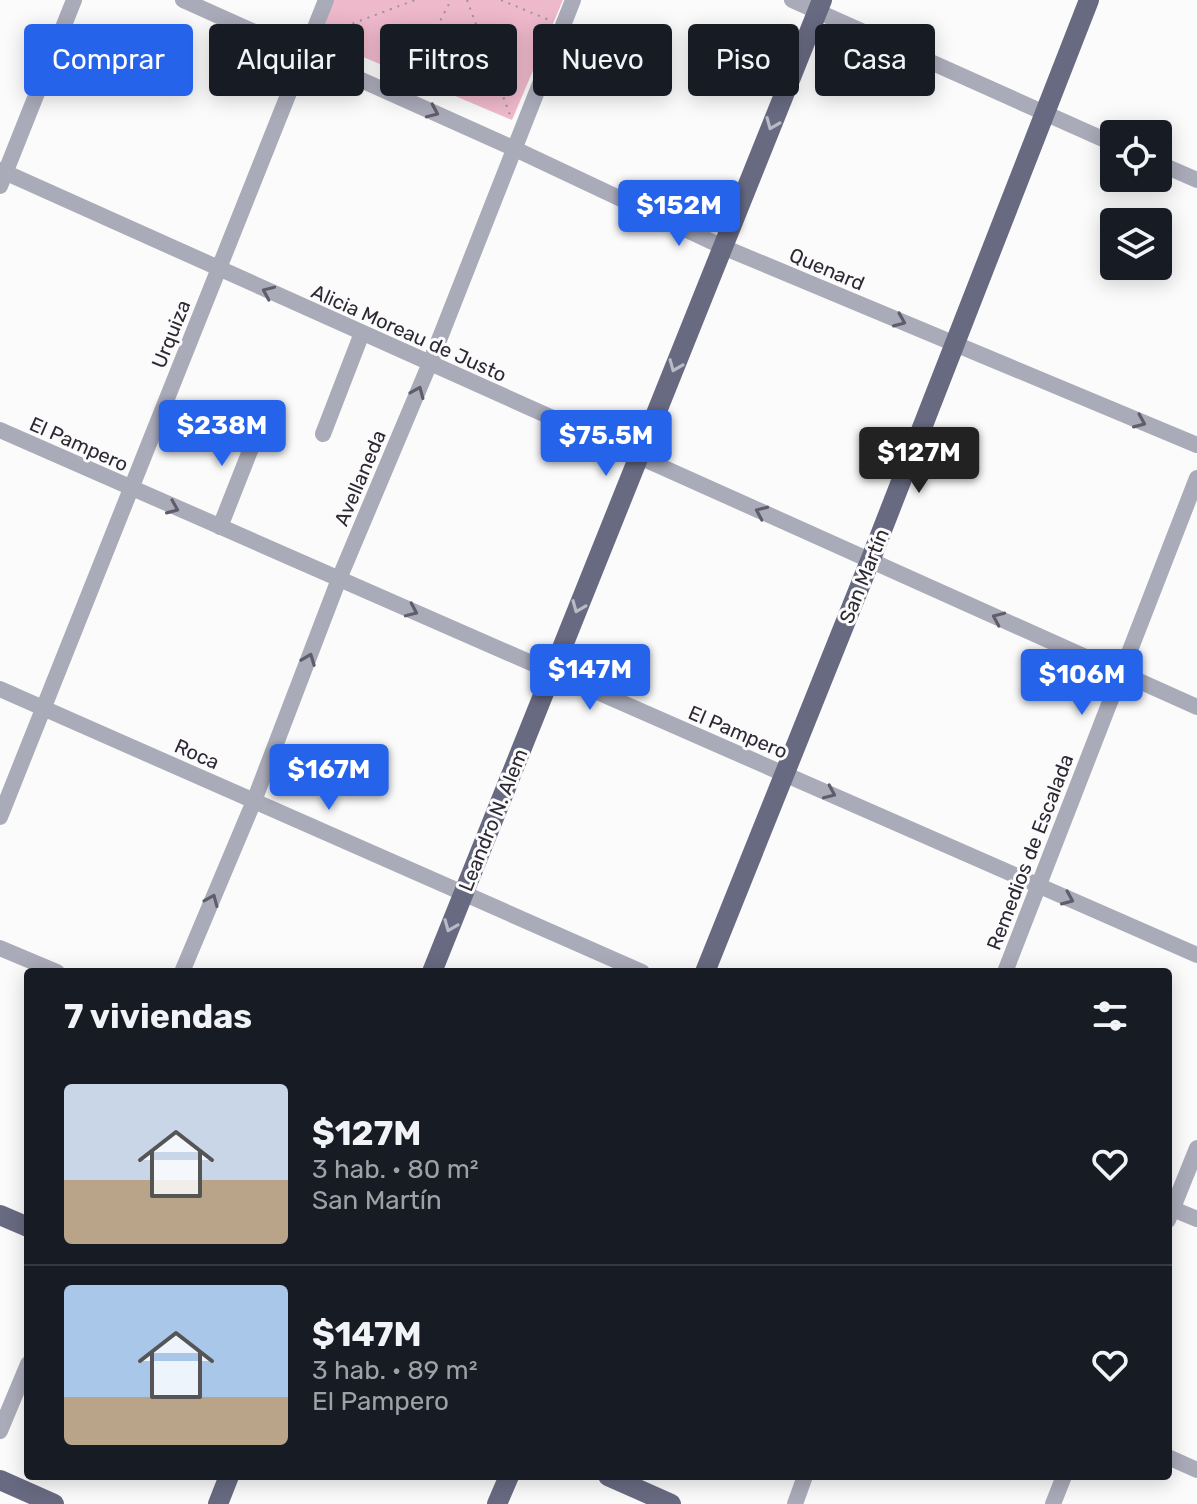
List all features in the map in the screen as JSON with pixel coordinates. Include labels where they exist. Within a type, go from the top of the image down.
[{"type":"main road","name":"San Martín","points":[[707,968],[870,561],[1089,0]]},
{"type":"main road","name":"Leandro N. Alem","points":[[434,968],[819,6]]},
{"type":"main road","points":[[0,1215],[24,1225]]},
{"type":"main road","points":[[0,1480],[54,1504]]},
{"type":"main road","points":[[218,1504],[227,1480]]},
{"type":"main road","points":[[497,1504],[507,1480]]},
{"type":"main road","points":[[617,1480],[671,1504]]},
{"type":"street","points":[[2,177],[74,0]]},
{"type":"street","name":"Quenard","points":[[183,0],[238,24]]},
{"type":"street","name":"Urquiza","points":[[316,24],[326,0]]},
{"type":"street","name":"Avellaneda","points":[[184,968],[254,801],[339,579],[430,363],[573,0]]},
{"type":"street","points":[[792,0],[819,6],[1100,138]]},
{"type":"street","name":"Quenard","points":[[364,80],[723,247],[1197,445]]},
{"type":"street","name":"Urquiza","points":[[0,817],[288,96]]},
{"type":"street","points":[[1172,169],[1197,180]]},
{"type":"street","name":"Alicia Moreau de Justo","points":[[2,177],[430,363],[1197,707]]},
{"type":"street","points":[[323,434],[362,333]]},
{"type":"street","points":[[220,527],[261,423]]},
{"type":"street","name":"El Pampero","points":[[0,430],[1197,955]]},
{"type":"street","name":"Remedios de Escalada","points":[[1007,968],[1197,478]]},
{"type":"street","name":"Roca","points":[[0,689],[633,968]]},
{"type":"street","points":[[0,948],[48,968]]},
{"type":"street","points":[[1172,1207],[1197,1148]]},
{"type":"street","points":[[1172,1213],[1197,1219]]},
{"type":"street","points":[[0,1431],[24,1374]]},
{"type":"street","points":[[1172,1459],[1197,1470]]},
{"type":"street","points":[[795,1504],[804,1480]]},
{"type":"street","points":[[1053,1504],[1062,1480]]},
{"type":"path","points":[[351,24],[415,0]]},
{"type":"path","points":[[439,24],[451,0]]},
{"type":"path","points":[[467,0],[512,120]]},
{"type":"path","points":[[501,0],[553,22]]},
{"type":"shaded area","points":[[331,0],[563,0],[553,24],[533,24],[533,71],[512,120],[455,96],[517,96],[517,24],[380,24],[380,64],[364,57],[364,24],[321,24]]}]
